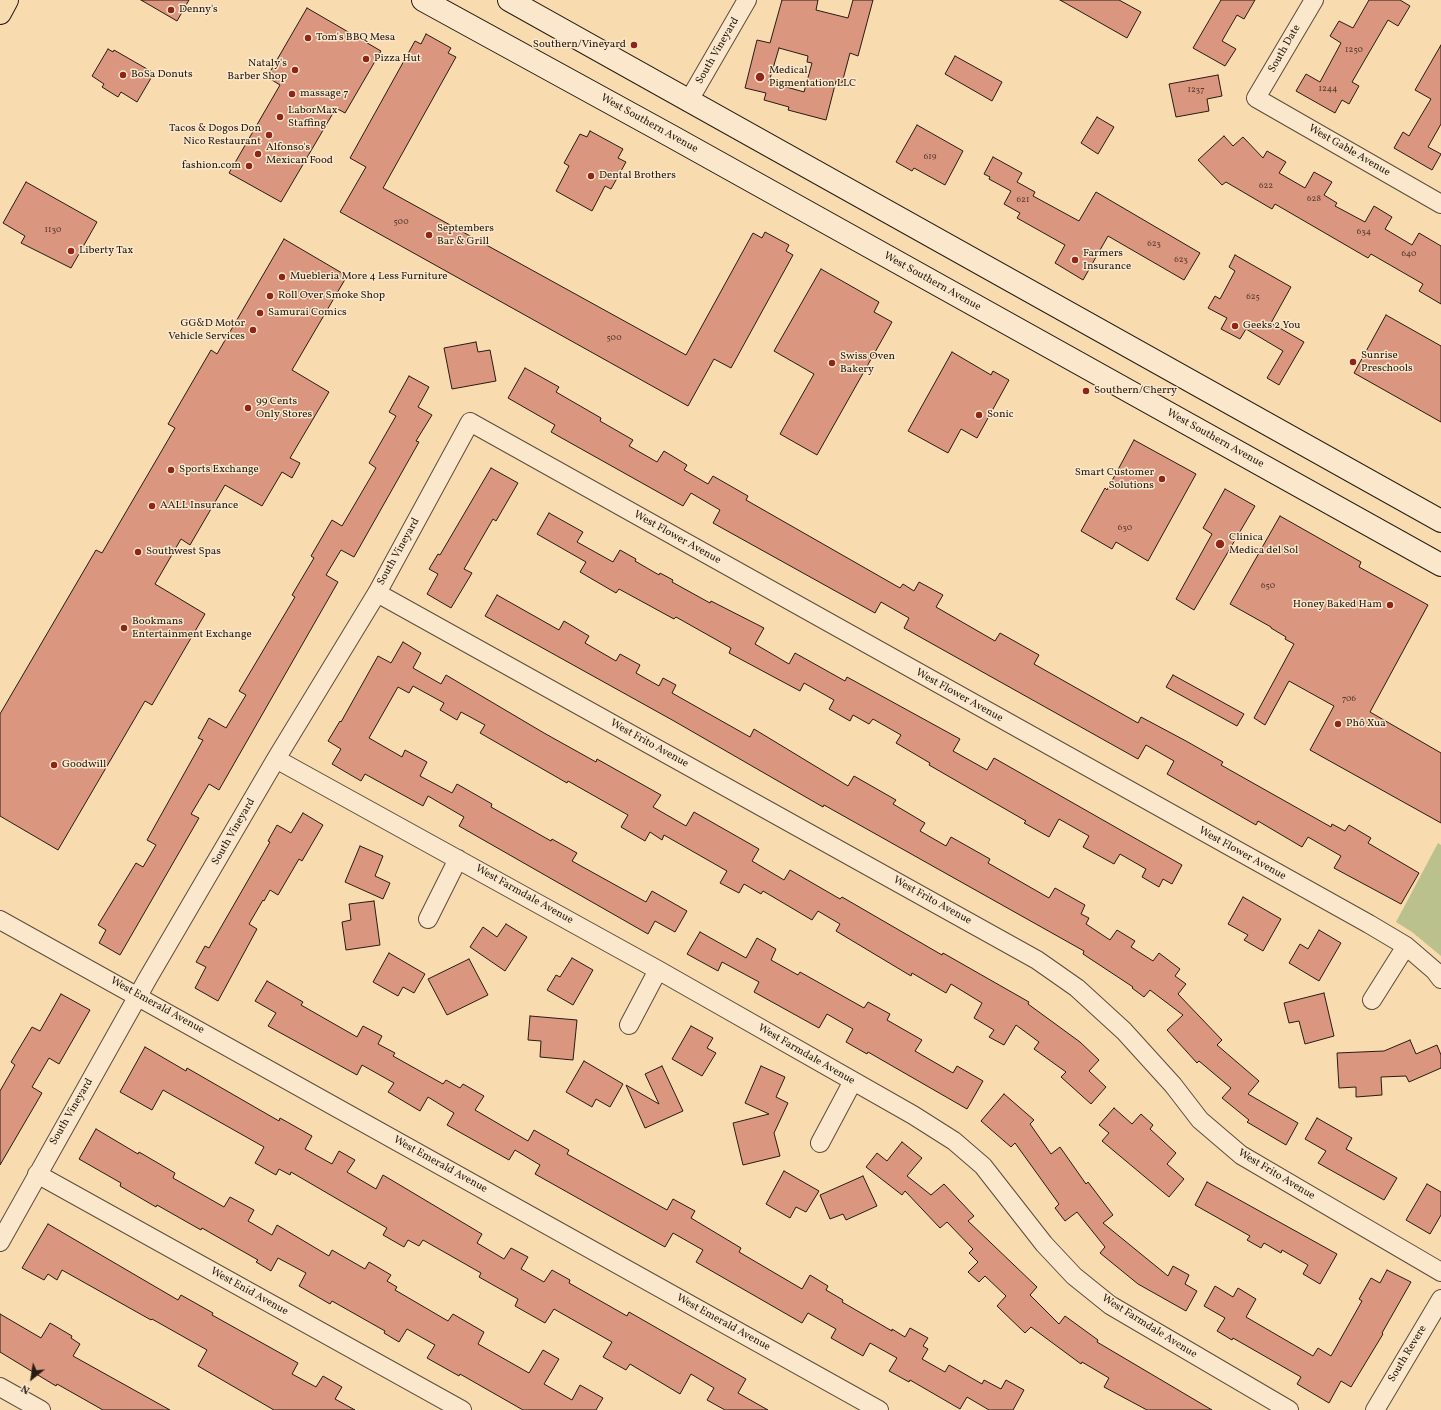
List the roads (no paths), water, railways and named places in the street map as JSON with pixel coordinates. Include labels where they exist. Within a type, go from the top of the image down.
[{"type":"main road","points":[[0,13],[8,0]]},
{"type":"main road","name":"West Southern Avenue","points":[[422,0],[671,136],[1441,565]]},
{"type":"main road","points":[[509,0],[688,102],[1441,521]]},
{"type":"street","name":"South Vineyard","points":[[688,102],[747,0]]},
{"type":"street","name":"South Date","points":[[1256,98],[1314,0]]},
{"type":"street","name":"West Gable Avenue","points":[[1256,98],[1441,204]]},
{"type":"street","name":"South Vineyard","points":[[0,1242],[36,1174],[138,996],[276,759],[376,593],[470,422]]},
{"type":"street","name":"West Flower Avenue","points":[[470,422],[1406,946],[1435,971],[1441,979]]},
{"type":"street","name":"West Frito Avenue","points":[[376,593],[1037,960],[1078,988],[1124,1031],[1172,1085],[1200,1120],[1241,1155],[1441,1272]]},
{"type":"street","name":"West Farmdale Avenue","points":[[276,759],[658,970],[913,1115],[954,1141],[983,1166],[1044,1244],[1074,1276],[1110,1305],[1289,1410]]},
{"type":"street","points":[[428,919],[458,859]]},
{"type":"street","name":"West Emerald Avenue","points":[[0,920],[879,1410]]},
{"type":"street","points":[[1372,1000],[1406,946]]},
{"type":"street","points":[[629,1025],[658,970]]},
{"type":"street","points":[[820,1143],[853,1081]]},
{"type":"street","name":"West Enid Avenue","points":[[36,1174],[462,1410]]},
{"type":"street","name":"South Revere","points":[[1375,1410],[1441,1299]]},
{"type":"street","points":[[0,1387],[41,1410]]},
{"type":"place","name":"Denny's","points":[[171,10]]},
{"type":"place","name":"Tom's BBQ Mesa","points":[[308,38]]},
{"type":"place","name":"Southern/Vineyard","points":[[634,45]]},
{"type":"place","name":"Pizza Hut","points":[[366,59]]},
{"type":"place","name":"Nataly's Barber Shop","points":[[295,70]]},
{"type":"place","name":"BoSa Donuts","points":[[123,75]]},
{"type":"place","name":"Medical Pigmentation LLC","points":[[760,77]]},
{"type":"place","name":"massage 7","points":[[292,94]]},
{"type":"place","name":"LaborMax Staffing","points":[[280,117]]},
{"type":"place","name":"Tacos & Dogos Don Nico Restaurant","points":[[269,135]]},
{"type":"place","name":"Alfonso's Mexican Food","points":[[258,154]]},
{"type":"place","name":"fashion.com","points":[[249,166]]},
{"type":"place","name":"Dental Brothers","points":[[591,176]]},
{"type":"place","name":"Septembers Bar & Grill","points":[[429,235]]},
{"type":"place","name":"Liberty Tax","points":[[71,251]]},
{"type":"place","name":"Farmers Insurance","points":[[1075,260]]},
{"type":"place","name":"Muebleria More 4 Less Furniture","points":[[282,277]]},
{"type":"place","name":"Roll Over Smoke Shop","points":[[270,296]]},
{"type":"place","name":"Samurai Comics","points":[[260,313]]},
{"type":"place","name":"Geeks 2 You","points":[[1235,326]]},
{"type":"place","name":"GG&D Motor Vehicle Services","points":[[253,330]]},
{"type":"place","name":"Sunrise Preschools","points":[[1353,362]]},
{"type":"place","name":"Swiss Oven Bakery","points":[[832,363]]},
{"type":"place","name":"Southern/Cherry","points":[[1086,391]]},
{"type":"place","name":"99 Cents Only Stores","points":[[248,408]]},
{"type":"place","name":"Sonic","points":[[979,415]]},
{"type":"place","name":"Sports Exchange","points":[[171,470]]},
{"type":"place","name":"Smart Customer Solutions","points":[[1162,479]]},
{"type":"place","name":"AALL Insurance","points":[[152,506]]},
{"type":"place","name":"Clinica Medica del Sol","points":[[1220,544]]},
{"type":"place","name":"Southwest Spas","points":[[138,552]]},
{"type":"place","name":"Honey Baked Ham","points":[[1390,605]]},
{"type":"place","name":"Bookmans Entertainment Exchange","points":[[124,628]]},
{"type":"place","name":"Phô Xua","points":[[1338,724]]},
{"type":"place","name":"Goodwill","points":[[54,765]]}]
